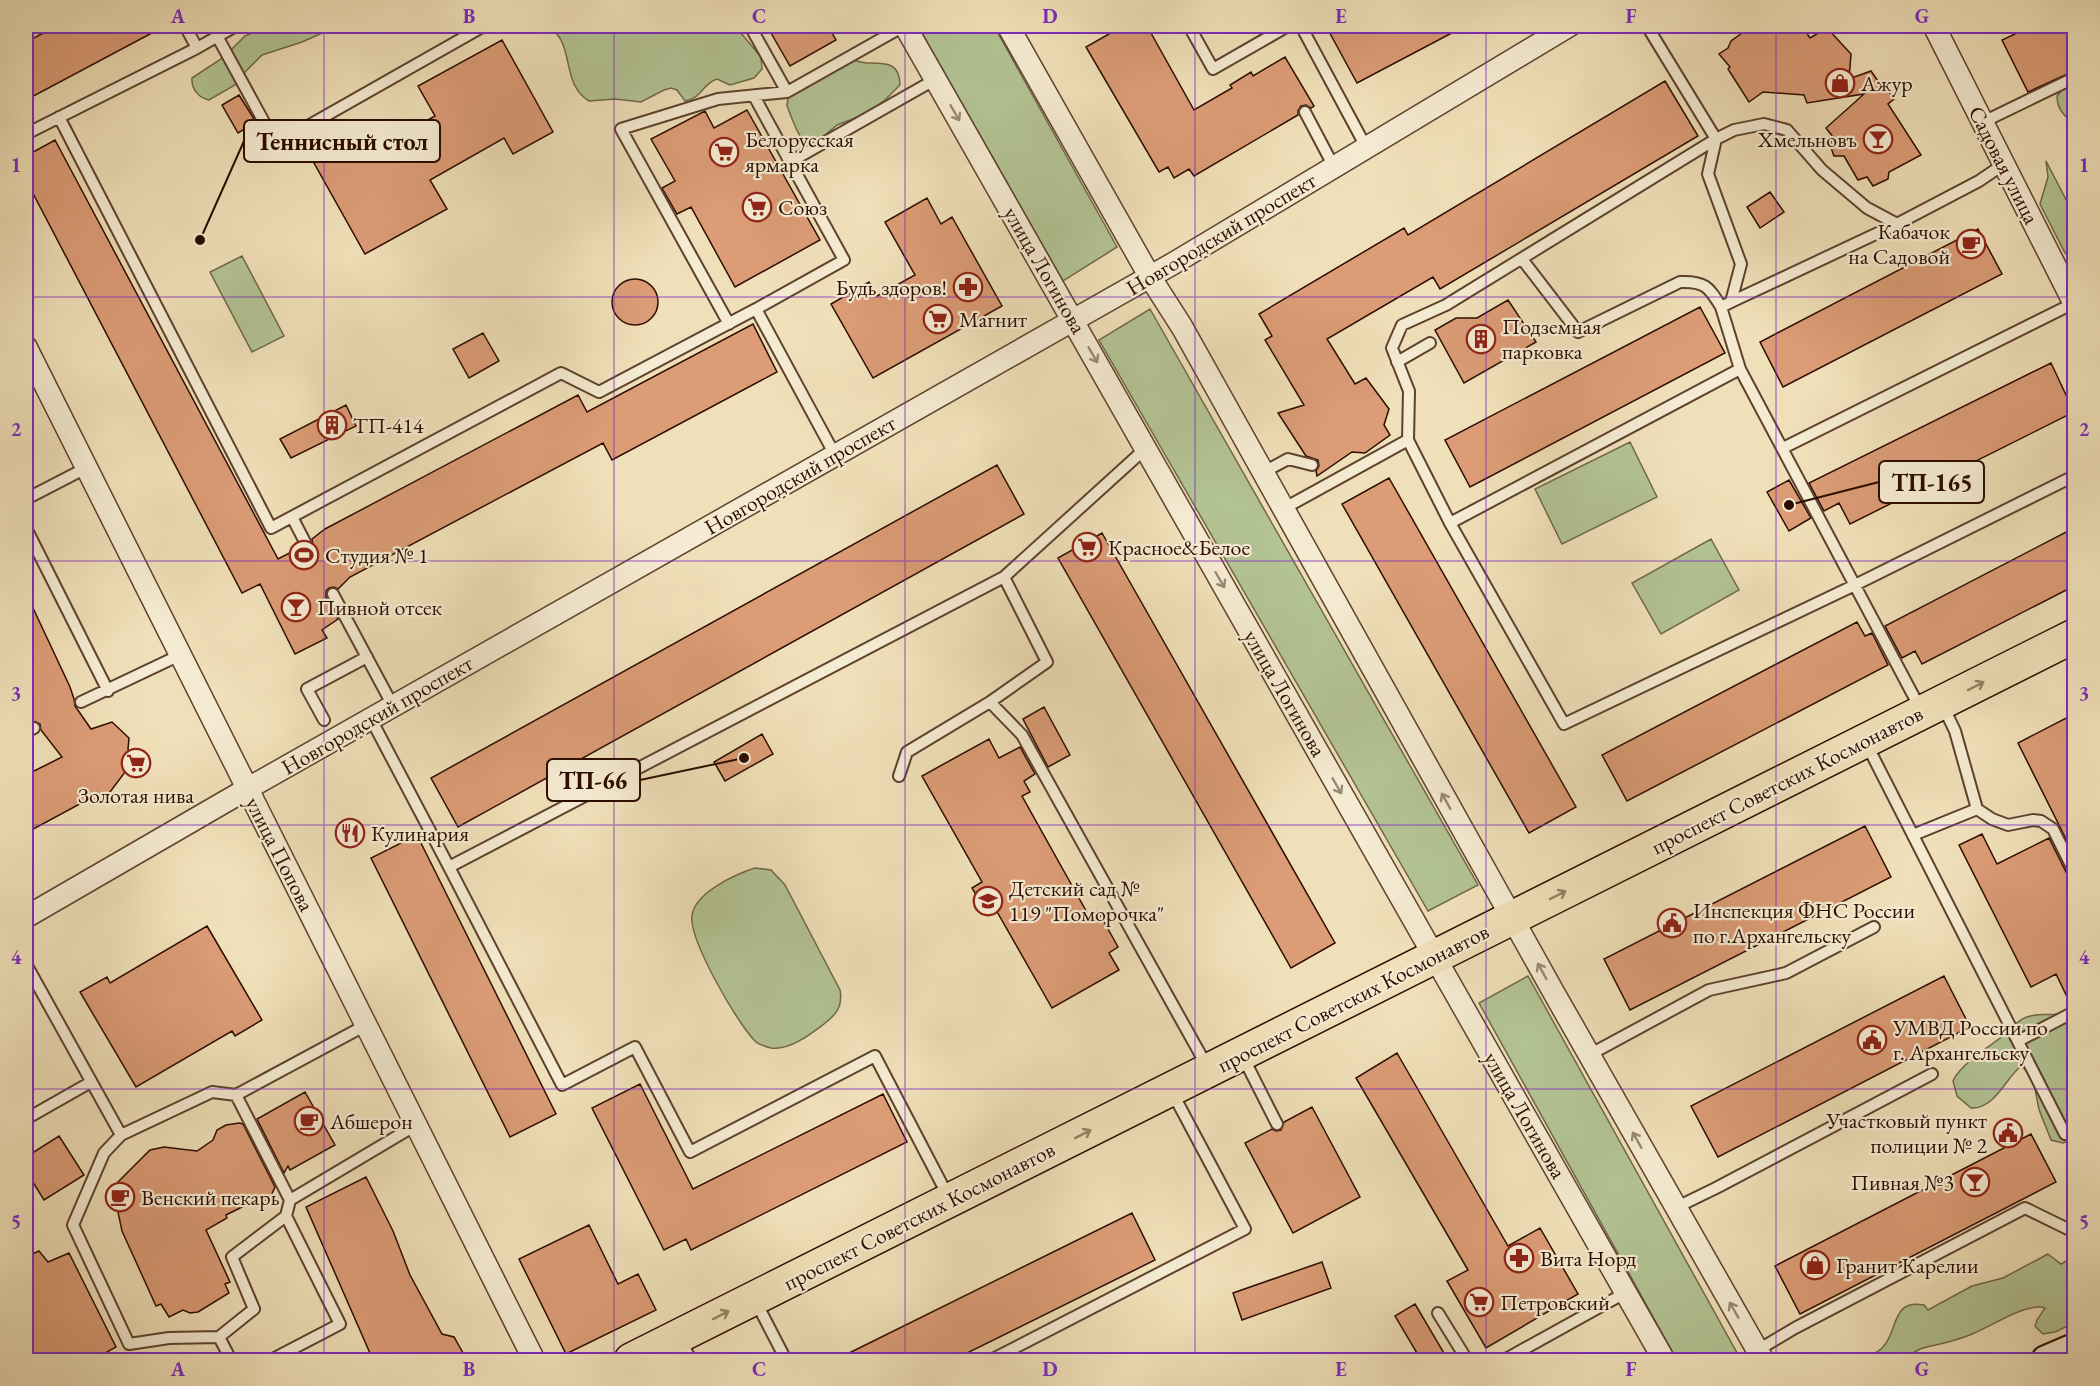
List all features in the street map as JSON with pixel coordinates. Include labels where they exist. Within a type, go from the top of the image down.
[{"type":"main road","name":"проспект Советских Космонавтов","points":[[631,1360],[685,1348],[754,1299],[2074,636]]},
{"type":"main road","points":[[2046,1360],[2074,1348]]},
{"type":"street","name":"улица Логинова","points":[[904,26],[1664,1360]]},
{"type":"street","points":[[1008,26],[1150,277],[1182,327],[1589,1055],[1761,1355]]},
{"type":"street","name":"Новгородский проспект","points":[[26,917],[247,789],[1150,277],[1569,26]]},
{"type":"street","name":"Садовая улица","points":[[1934,26],[2074,303]]},
{"type":"street","name":"улица Попова","points":[[27,356],[86,468],[534,1360]]},
{"type":"lane","points":[[185,26],[197,48]]},
{"type":"lane","points":[[26,134],[236,26]]},
{"type":"lane","points":[[217,36],[276,144],[484,26]]},
{"type":"lane","points":[[750,26],[788,92]]},
{"type":"lane","points":[[729,324],[621,129],[718,99],[788,92],[904,26]]},
{"type":"lane","points":[[1189,26],[1213,69],[1288,26]]},
{"type":"lane","points":[[1301,26],[1365,147]]},
{"type":"lane","points":[[1647,26],[1716,139],[1708,174],[1740,264],[1731,302]]},
{"type":"lane","points":[[1983,122],[2074,78]]},
{"type":"lane","points":[[790,162],[936,79]]},
{"type":"lane","points":[[59,117],[271,528],[561,373],[599,392],[844,260],[754,96]]},
{"type":"lane","points":[[1305,112],[1334,167]]},
{"type":"lane","points":[[1897,224],[1867,208],[1822,170],[1787,130],[1764,124],[1734,130],[1446,305],[1402,325],[1392,348],[1409,391],[1408,440],[1450,523],[1564,724],[1855,585],[2074,476]]},
{"type":"lane","points":[[1721,307],[1897,224],[1978,181],[2004,164]]},
{"type":"lane","points":[[1522,259],[1578,332],[1680,282],[1697,282],[1711,290],[1721,307],[1740,369],[1855,585],[1932,708],[1955,731],[1977,808],[1992,819],[2008,825],[2033,820],[2042,821],[2053,829],[2074,871]]},
{"type":"lane","points":[[1784,448],[2074,303]]},
{"type":"lane","points":[[756,309],[836,455]]},
{"type":"lane","points":[[1397,362],[1430,343]]},
{"type":"lane","points":[[1450,523],[1740,369]]},
{"type":"lane","points":[[1283,509],[1408,440]]},
{"type":"lane","points":[[449,867],[1004,577],[1146,448]]},
{"type":"lane","points":[[1263,473],[1288,459],[1312,465]]},
{"type":"lane","points":[[26,499],[86,468]]},
{"type":"lane","points":[[292,517],[306,544]]},
{"type":"lane","points":[[26,528],[108,691]]},
{"type":"lane","points":[[899,776],[907,752],[990,702],[1047,662],[1004,577]]},
{"type":"lane","points":[[333,594],[393,706]]},
{"type":"lane","points":[[81,702],[180,655]]},
{"type":"lane","points":[[324,720],[307,689],[367,657]]},
{"type":"lane","points":[[990,702],[1022,735],[1209,1070]]},
{"type":"lane","points":[[371,719],[562,1085],[635,1047],[690,1152],[875,1056],[951,1200]]},
{"type":"lane","points":[[1865,741],[2065,1134],[2074,1129]]},
{"type":"lane","points":[[1913,835],[1977,808]]},
{"type":"lane","points":[[1589,1055],[1709,990],[1786,973],[1874,927]]},
{"type":"lane","points":[[26,964],[121,1136]]},
{"type":"lane","points":[[2018,1041],[2074,1012]]},
{"type":"lane","points":[[236,1095],[290,1200],[286,1216],[232,1257],[254,1309],[219,1337],[169,1338],[129,1344],[73,1225],[104,1153],[121,1136],[212,1092],[236,1095],[366,1025]]},
{"type":"lane","points":[[1242,1054],[1277,1124]]},
{"type":"lane","points":[[1676,1208],[1932,1074]]},
{"type":"lane","points":[[26,1119],[91,1082]]},
{"type":"lane","points":[[991,1360],[1245,1229],[1171,1090]]},
{"type":"lane","points":[[290,1200],[416,1125]]},
{"type":"lane","points":[[1761,1355],[1795,1328],[2025,1208],[2074,1232]]},
{"type":"lane","points":[[271,1360],[340,1324],[286,1216]]},
{"type":"lane","points":[[1504,1360],[1626,1293]]},
{"type":"lane","points":[[754,1299],[786,1360]]},
{"type":"lane","points":[[1438,1312],[1467,1360]]},
{"type":"lane","points":[[219,1337],[231,1360]]},
{"type":"green space","points":[[268,26],[338,26],[302,42],[262,55],[235,85],[209,100],[196,92],[192,78],[224,57],[245,36]]},
{"type":"green space","points":[[548,26],[735,26],[761,57],[762,69],[754,78],[730,85],[717,79],[712,81],[695,97],[685,101],[677,90],[671,88],[641,102],[615,99],[589,101],[580,94],[574,84],[562,42],[557,33]]},
{"type":"green space","points":[[918,26],[994,26],[1117,247],[1063,281]]},
{"type":"green space","points":[[853,60],[890,65],[897,72],[900,85],[866,114],[837,125],[824,136],[804,142],[787,106],[788,98]]},
{"type":"green space","points":[[2074,86],[2074,123],[2062,112],[2057,96],[2062,90]]},
{"type":"green space","points":[[2046,161],[2074,215],[2074,266],[2040,204],[2048,177]]},
{"type":"green space","points":[[242,256],[284,336],[252,352],[210,272]]},
{"type":"green space","points":[[1150,309],[1478,885],[1428,911],[1099,340]]},
{"type":"green space","points":[[1630,442],[1657,497],[1562,544],[1535,489]]},
{"type":"green space","points":[[1711,539],[1739,590],[1661,634],[1632,583]]},
{"type":"green space","points":[[755,868],[771,870],[785,885],[840,990],[840,1005],[832,1017],[799,1041],[785,1047],[771,1048],[758,1043],[747,1031],[716,981],[693,928],[692,916],[695,908],[708,892],[727,880]]},
{"type":"green space","points":[[1528,976],[1741,1360],[1677,1360],[1479,1003]]},
{"type":"green space","points":[[2074,1004],[2074,1139],[2063,1143],[2051,1140],[2039,1109],[2030,1075],[2021,1066],[1987,1104],[1971,1108],[1957,1096],[1953,1081],[1956,1075],[1968,1062],[2018,1022],[2034,1015],[2063,1013]]},
{"type":"green space","points":[[2048,1254],[2061,1264],[2074,1257],[2074,1323],[2055,1332],[2043,1334],[2035,1326],[2045,1308],[2037,1307],[2008,1316],[1980,1331],[1920,1349],[1903,1360],[1886,1362],[1852,1360],[1882,1348],[1900,1312],[1905,1307],[1913,1304],[1924,1305],[1928,1310],[1972,1286],[2003,1278]]},
{"type":"building","points":[[57,26],[165,26],[26,100],[26,42]]},
{"type":"building","points":[[767,26],[828,26],[836,40],[790,66]]},
{"type":"building","points":[[1123,26],[1147,26],[1194,110],[1232,88],[1230,85],[1251,72],[1253,76],[1285,57],[1314,106],[1311,108],[1306,105],[1301,106],[1298,115],[1194,176],[1189,169],[1174,178],[1168,167],[1159,172],[1086,47]]},
{"type":"building","points":[[1326,26],[1465,26],[1357,83]]},
{"type":"building","points":[[1752,26],[1802,26],[1810,38],[1827,28],[1851,54],[1849,79],[1871,71],[1894,99],[1888,104],[1921,155],[1889,172],[1888,179],[1873,186],[1867,177],[1858,180],[1844,156],[1834,156],[1830,145],[1833,137],[1826,128],[1864,94],[1807,103],[1804,95],[1763,92],[1749,102],[1728,69],[1730,67],[1719,54],[1728,48],[1731,41]]},
{"type":"building","points":[[2032,26],[2074,26],[2074,71],[2028,92],[2002,40]]},
{"type":"building","points":[[502,40],[553,132],[513,154],[504,138],[430,180],[447,209],[365,254],[314,163],[357,139],[366,155],[435,116],[418,86]]},
{"type":"building","points":[[1665,81],[1698,136],[1440,289],[1433,277],[1327,339],[1355,384],[1366,378],[1389,409],[1384,425],[1390,435],[1365,453],[1352,452],[1317,476],[1318,460],[1306,456],[1278,413],[1304,405],[1265,340],[1272,336],[1259,314],[1404,228],[1408,235]]},
{"type":"building","points":[[239,95],[256,122],[238,133],[222,105]]},
{"type":"building","points":[[747,110],[820,240],[735,287],[691,207],[677,214],[662,188],[675,181],[651,139],[705,111],[714,128]]},
{"type":"building","points":[[55,140],[278,559],[299,548],[305,551],[310,550],[313,545],[312,539],[325,529],[578,395],[587,412],[753,324],[777,372],[612,460],[603,443],[350,577],[338,589],[329,588],[326,591],[326,597],[338,619],[322,630],[327,638],[295,654],[260,584],[242,593],[26,180],[26,156]]},
{"type":"building","points":[[1770,192],[1784,212],[1760,228],[1747,207]]},
{"type":"building","points":[[927,198],[941,224],[952,217],[1002,306],[873,378],[831,304],[869,282],[877,296],[915,275],[885,222]]},
{"type":"building","points":[[1978,229],[2002,274],[1783,387],[1760,342]]},
{"type":"building","points":[[635,279],[651,286],[658,302],[651,318],[635,325],[619,318],[612,302],[619,286]]},
{"type":"building","name":"Подземная парковка","points":[[1508,300],[1536,342],[1464,383],[1435,330],[1456,318],[1477,318]]},
{"type":"building","points":[[1700,307],[1725,353],[1470,487],[1445,440]]},
{"type":"building","points":[[483,333],[499,361],[469,378],[453,349]]},
{"type":"building","points":[[2051,363],[2074,412],[1850,524],[1839,503],[1824,511],[1809,483]]},
{"type":"building","points":[[346,405],[356,426],[291,458],[280,439]]},
{"type":"building","points":[[997,465],[1024,514],[458,827],[431,778]]},
{"type":"building","points":[[1389,478],[1576,807],[1529,833],[1342,504]]},
{"type":"building","points":[[1789,480],[1811,518],[1789,531],[1767,492]]},
{"type":"building","points":[[2074,528],[2074,586],[1922,664],[1915,651],[1902,658],[1885,626]]},
{"type":"building","points":[[1102,533],[1335,943],[1291,968],[1058,558]]},
{"type":"building","points":[[26,593],[70,687],[75,706],[91,729],[112,722],[129,738],[128,749],[136,767],[125,772],[101,804],[87,800],[26,833],[26,775],[62,757],[41,730],[40,724],[33,721],[26,704]]},
{"type":"building","points":[[1857,622],[1865,636],[1872,633],[1888,665],[1627,801],[1602,755]]},
{"type":"building","points":[[1044,707],[1070,755],[1048,767],[1023,719]]},
{"type":"building","points":[[2074,714],[2074,855],[2018,743]]},
{"type":"building","points":[[762,734],[773,754],[725,781],[714,762]]},
{"type":"building","points":[[989,739],[999,758],[1020,747],[1035,774],[1024,781],[1030,792],[1022,796],[1089,916],[1098,911],[1118,947],[1109,953],[1119,970],[1052,1008],[992,903],[984,908],[972,888],[982,882],[922,776]]},
{"type":"building","points":[[1865,826],[1891,877],[1630,1010],[1604,959]]},
{"type":"building","points":[[1982,834],[1997,864],[2049,838],[2067,874],[2074,878],[2074,1005],[2071,1005],[2056,974],[2031,987],[1959,845]]},
{"type":"building","points":[[417,835],[556,1114],[510,1137],[371,858]]},
{"type":"building","points":[[207,926],[262,1020],[235,1036],[232,1031],[136,1087],[80,992],[107,977],[110,983]]},
{"type":"building","points":[[1944,976],[1970,1027],[1718,1157],[1691,1106]]},
{"type":"building","points":[[1397,1053],[1508,1246],[1540,1228],[1578,1294],[1486,1348],[1447,1281],[1468,1270],[1356,1078]]},
{"type":"building","points":[[640,1084],[693,1189],[883,1094],[907,1142],[691,1250],[686,1239],[664,1250],[592,1108]]},
{"type":"building","points":[[305,1092],[335,1145],[290,1170],[288,1166],[284,1173],[257,1119]]},
{"type":"building","points":[[1312,1107],[1360,1197],[1293,1233],[1245,1143],[1272,1129],[1281,1130],[1284,1122]]},
{"type":"building","points":[[243,1124],[275,1187],[270,1198],[252,1202],[226,1215],[227,1218],[206,1230],[230,1282],[225,1284],[229,1293],[198,1312],[190,1313],[183,1310],[169,1317],[161,1304],[156,1306],[122,1231],[118,1212],[111,1198],[111,1189],[150,1150],[164,1147],[197,1151],[213,1140],[217,1130],[226,1125]]},
{"type":"building","points":[[2031,1134],[2056,1182],[1800,1314],[1775,1266]]},
{"type":"building","points":[[59,1136],[84,1175],[44,1200],[26,1171],[26,1157]]},
{"type":"building","points":[[366,1177],[393,1231],[410,1275],[442,1334],[454,1337],[467,1360],[373,1360],[306,1207]]},
{"type":"building","points":[[1132,1213],[1155,1260],[953,1360],[835,1360]]},
{"type":"building","points":[[589,1225],[618,1284],[638,1274],[656,1310],[566,1354],[519,1259]]},
{"type":"building","points":[[39,1251],[48,1262],[69,1253],[116,1347],[93,1360],[26,1360],[26,1257]]},
{"type":"building","points":[[1322,1262],[1331,1288],[1242,1320],[1233,1293]]},
{"type":"building","points":[[1415,1304],[1448,1360],[1421,1360],[1395,1316]]},
{"type":"place","name":"Ажур","points":[[1840,83]]},
{"type":"place","name":"Хмельновъ","points":[[1878,139]]},
{"type":"place","name":"Белорусская ярмарка","points":[[724,152]]},
{"type":"place","name":"Союз","points":[[757,207]]},
{"type":"place","name":"Теннисный стол","points":[[200,240]]},
{"type":"place","name":"Кабачок на Садовой","points":[[1971,244]]},
{"type":"place","name":"Будь здоров!","points":[[968,287]]},
{"type":"place","name":"Магнит","points":[[938,319]]},
{"type":"place","name":"Подземная парковка","points":[[1481,339]]},
{"type":"place","name":"ТП-414","points":[[332,425]]},
{"type":"place","name":"ТП-165","points":[[1789,505]]},
{"type":"place","name":"Красное&Белое","points":[[1087,547]]},
{"type":"place","name":"Студия № 1","points":[[304,555]]},
{"type":"place","name":"Пивной отсек","points":[[296,607]]},
{"type":"place","name":"ТП-66","points":[[744,758]]},
{"type":"place","name":"Золотая нива","points":[[136,763]]},
{"type":"place","name":"Кулинария","points":[[350,833]]},
{"type":"place","name":"Детский сад № 119 \"Поморочка\"","points":[[988,901]]},
{"type":"place","name":"Инспекция ФНС России по г.Архангельску","points":[[1672,923]]},
{"type":"place","name":"УМВД России по г. Архангельску","points":[[1872,1040]]},
{"type":"place","name":"Абшерон","points":[[309,1121]]},
{"type":"place","name":"Участковый пункт полиции № 2","points":[[2008,1133]]},
{"type":"place","name":"Пивная №3","points":[[1975,1182]]},
{"type":"place","name":"Венский пекарь","points":[[120,1197]]},
{"type":"place","name":"Вита Норд","points":[[1519,1258]]},
{"type":"place","name":"Гранит Карелии","points":[[1815,1265]]},
{"type":"place","name":"Петровский","points":[[1479,1302]]}]
